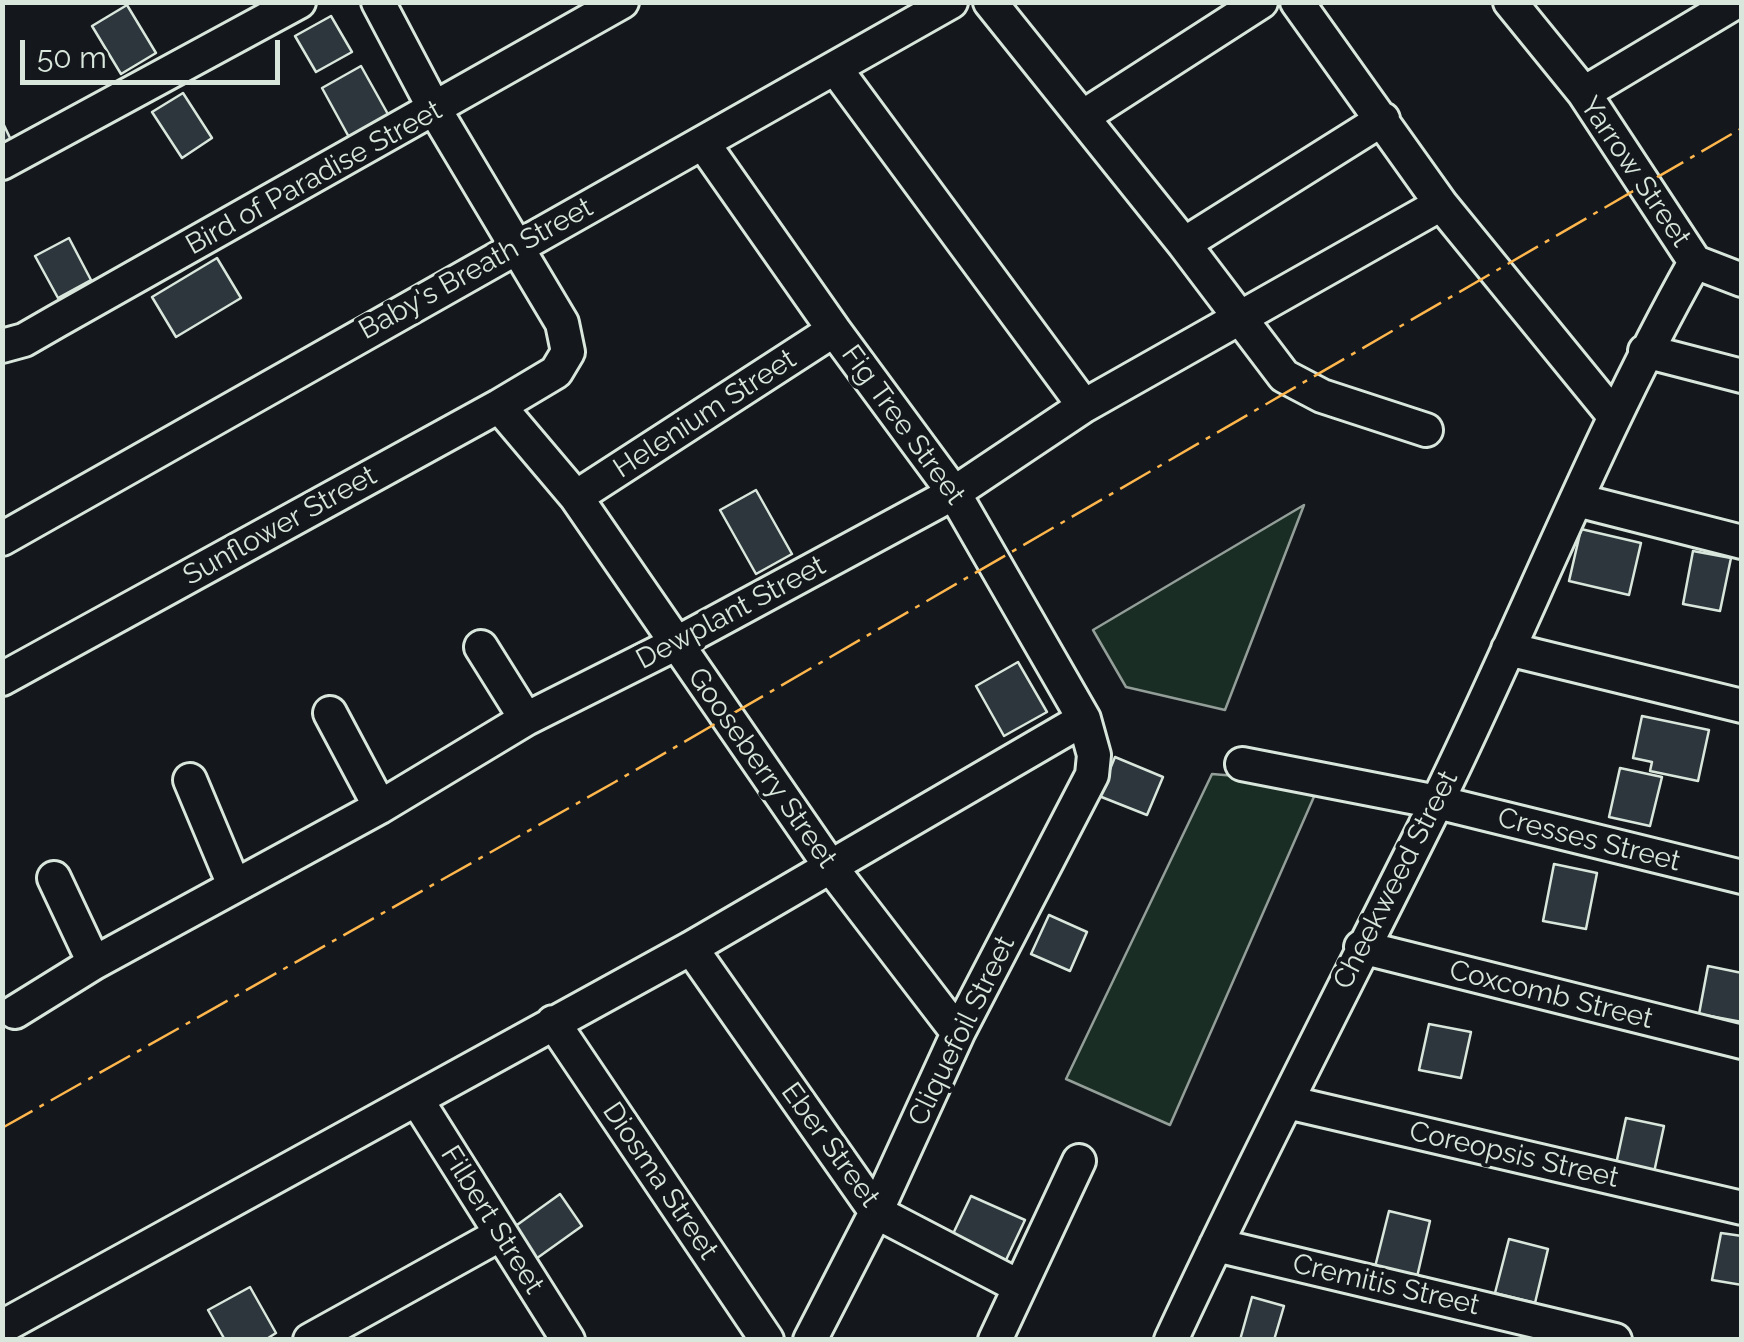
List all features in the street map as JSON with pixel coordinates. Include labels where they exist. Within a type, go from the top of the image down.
[{"type":"street","points":[[2,163],[299,2]]},
{"type":"street","points":[[378,2],[435,110],[516,246]]},
{"type":"street","name":"Bird of Paradise Street","points":[[2,346],[41,330],[622,2]]},
{"type":"street","name":"Baby's Breath Street","points":[[2,538],[950,2]]},
{"type":"street","points":[[990,2],[1084,116],[1284,376],[1322,396],[1426,430]]},
{"type":"street","points":[[1084,116],[1261,2]]},
{"type":"street","points":[[1297,2],[1441,204],[1614,416]]},
{"type":"street","name":"Yarrow Street","points":[[1510,2],[1584,93],[1695,262],[1645,351]]},
{"type":"street","points":[[1584,93],[1736,2]]},
{"type":"street","points":[[835,68],[1084,406]]},
{"type":"street","points":[[1184,244],[1382,119]]},
{"type":"street","name":"Fig Tree Street","points":[[703,143],[954,492],[1084,719]]},
{"type":"street","name":"Dewplant Street","points":[[15,1012],[94,963],[380,806],[526,719],[675,644],[954,492],[1084,406],[1441,204]]},
{"type":"street","name":"Sunflower Street","points":[[2,679],[556,372],[568,352],[562,323],[516,246]]},
{"type":"street","points":[[1695,262],[1742,280]]},
{"type":"street","name":"Helenium Street","points":[[576,497],[834,330]]},
{"type":"street","points":[[1645,351],[1742,376]]},
{"type":"street","name":"Cheekweed Street","points":[[1171,1340],[1437,802],[1645,351]]},
{"type":"street","name":"Gooseberry Street","points":[[499,406],[576,497],[830,866],[958,1032]]},
{"type":"street","points":[[1577,500],[1742,542]]},
{"type":"street","points":[[481,647],[526,719]]},
{"type":"street","points":[[1508,649],[1742,706]]},
{"type":"street","points":[[330,713],[380,806]]},
{"type":"street","points":[[2,1328],[691,948],[1084,719]]},
{"type":"street","name":"Cliquefoil Street","points":[[810,1340],[876,1212],[958,1032],[1092,775],[1094,755],[1084,719]]},
{"type":"street","name":"Cresses Street","points":[[1242,764],[1437,802],[1742,878]]},
{"type":"street","points":[[190,780],[234,886]]},
{"type":"street","points":[[54,878],[94,963]]},
{"type":"street","name":"Eber Street","points":[[691,948],[876,1212],[1018,1286]]},
{"type":"street","name":"Coxcomb Street","points":[[1362,948],[1742,1042]]},
{"type":"street","name":"Diosma Street","points":[[553,1022],[767,1340]]},
{"type":"street","name":"Filbert Street","points":[[417,1100],[568,1340]]},
{"type":"street","name":"Coreopsis Street","points":[[1287,1102],[1742,1208]]},
{"type":"street","points":[[995,1340],[1078,1161]]},
{"type":"street","points":[[310,1340],[501,1234]]},
{"type":"street","name":"Cremitis Street","points":[[1216,1244],[1615,1340]]},
{"type":"green space","points":[[1304,505],[1225,710],[1126,687],[1093,630]]},
{"type":"green space","points":[[1212,774],[1320,783],[1170,1125],[1066,1079]]},
{"type":"building","points":[[127,5],[156,53],[121,74],[92,26]]},
{"type":"building","points":[[331,16],[352,52],[316,72],[295,36]]},
{"type":"building","points":[[361,66],[389,116],[350,139],[322,88]]},
{"type":"building","points":[[183,93],[212,138],[182,158],[152,112]]},
{"type":"building","points":[[2,121],[11,140],[2,145]]},
{"type":"building","points":[[69,238],[91,280],[58,298],[35,256]]},
{"type":"building","points":[[217,258],[241,298],[176,337],[152,297]]},
{"type":"building","points":[[756,490],[792,554],[756,574],[720,510]]},
{"type":"building","points":[[1581,529],[1641,543],[1629,595],[1569,581]]},
{"type":"building","points":[[1693,551],[1731,558],[1720,611],[1683,604]]},
{"type":"building","points":[[1018,662],[1047,712],[1004,736],[976,686]]},
{"type":"building","points":[[1642,716],[1709,730],[1698,781],[1650,771],[1652,762],[1633,758]]},
{"type":"building","points":[[1115,757],[1163,777],[1147,815],[1099,796]]},
{"type":"building","points":[[1620,768],[1662,777],[1650,826],[1609,817]]},
{"type":"building","points":[[1554,864],[1597,873],[1586,929],[1543,921]]},
{"type":"building","points":[[1049,915],[1087,932],[1070,971],[1031,954]]},
{"type":"building","points":[[1708,966],[1742,973],[1742,1022],[1699,1014]]},
{"type":"building","points":[[1429,1024],[1471,1032],[1461,1078],[1419,1070]]},
{"type":"building","points":[[1626,1118],[1664,1126],[1653,1177],[1615,1169]]},
{"type":"building","points":[[560,1194],[582,1226],[533,1261],[510,1230]]},
{"type":"building","points":[[971,1196],[1025,1220],[1006,1260],[952,1236]]},
{"type":"building","points":[[1389,1211],[1430,1221],[1417,1277],[1375,1267]]},
{"type":"building","points":[[1721,1233],[1742,1236],[1742,1285],[1712,1280]]},
{"type":"building","points":[[1509,1239],[1548,1249],[1535,1303],[1495,1293]]},
{"type":"building","points":[[250,1287],[276,1333],[265,1340],[225,1340],[208,1310]]},
{"type":"building","points":[[1252,1297],[1284,1306],[1274,1340],[1240,1340]]},
{"type":"power","points":[[2,1128],[615,782],[1742,128]]}]
